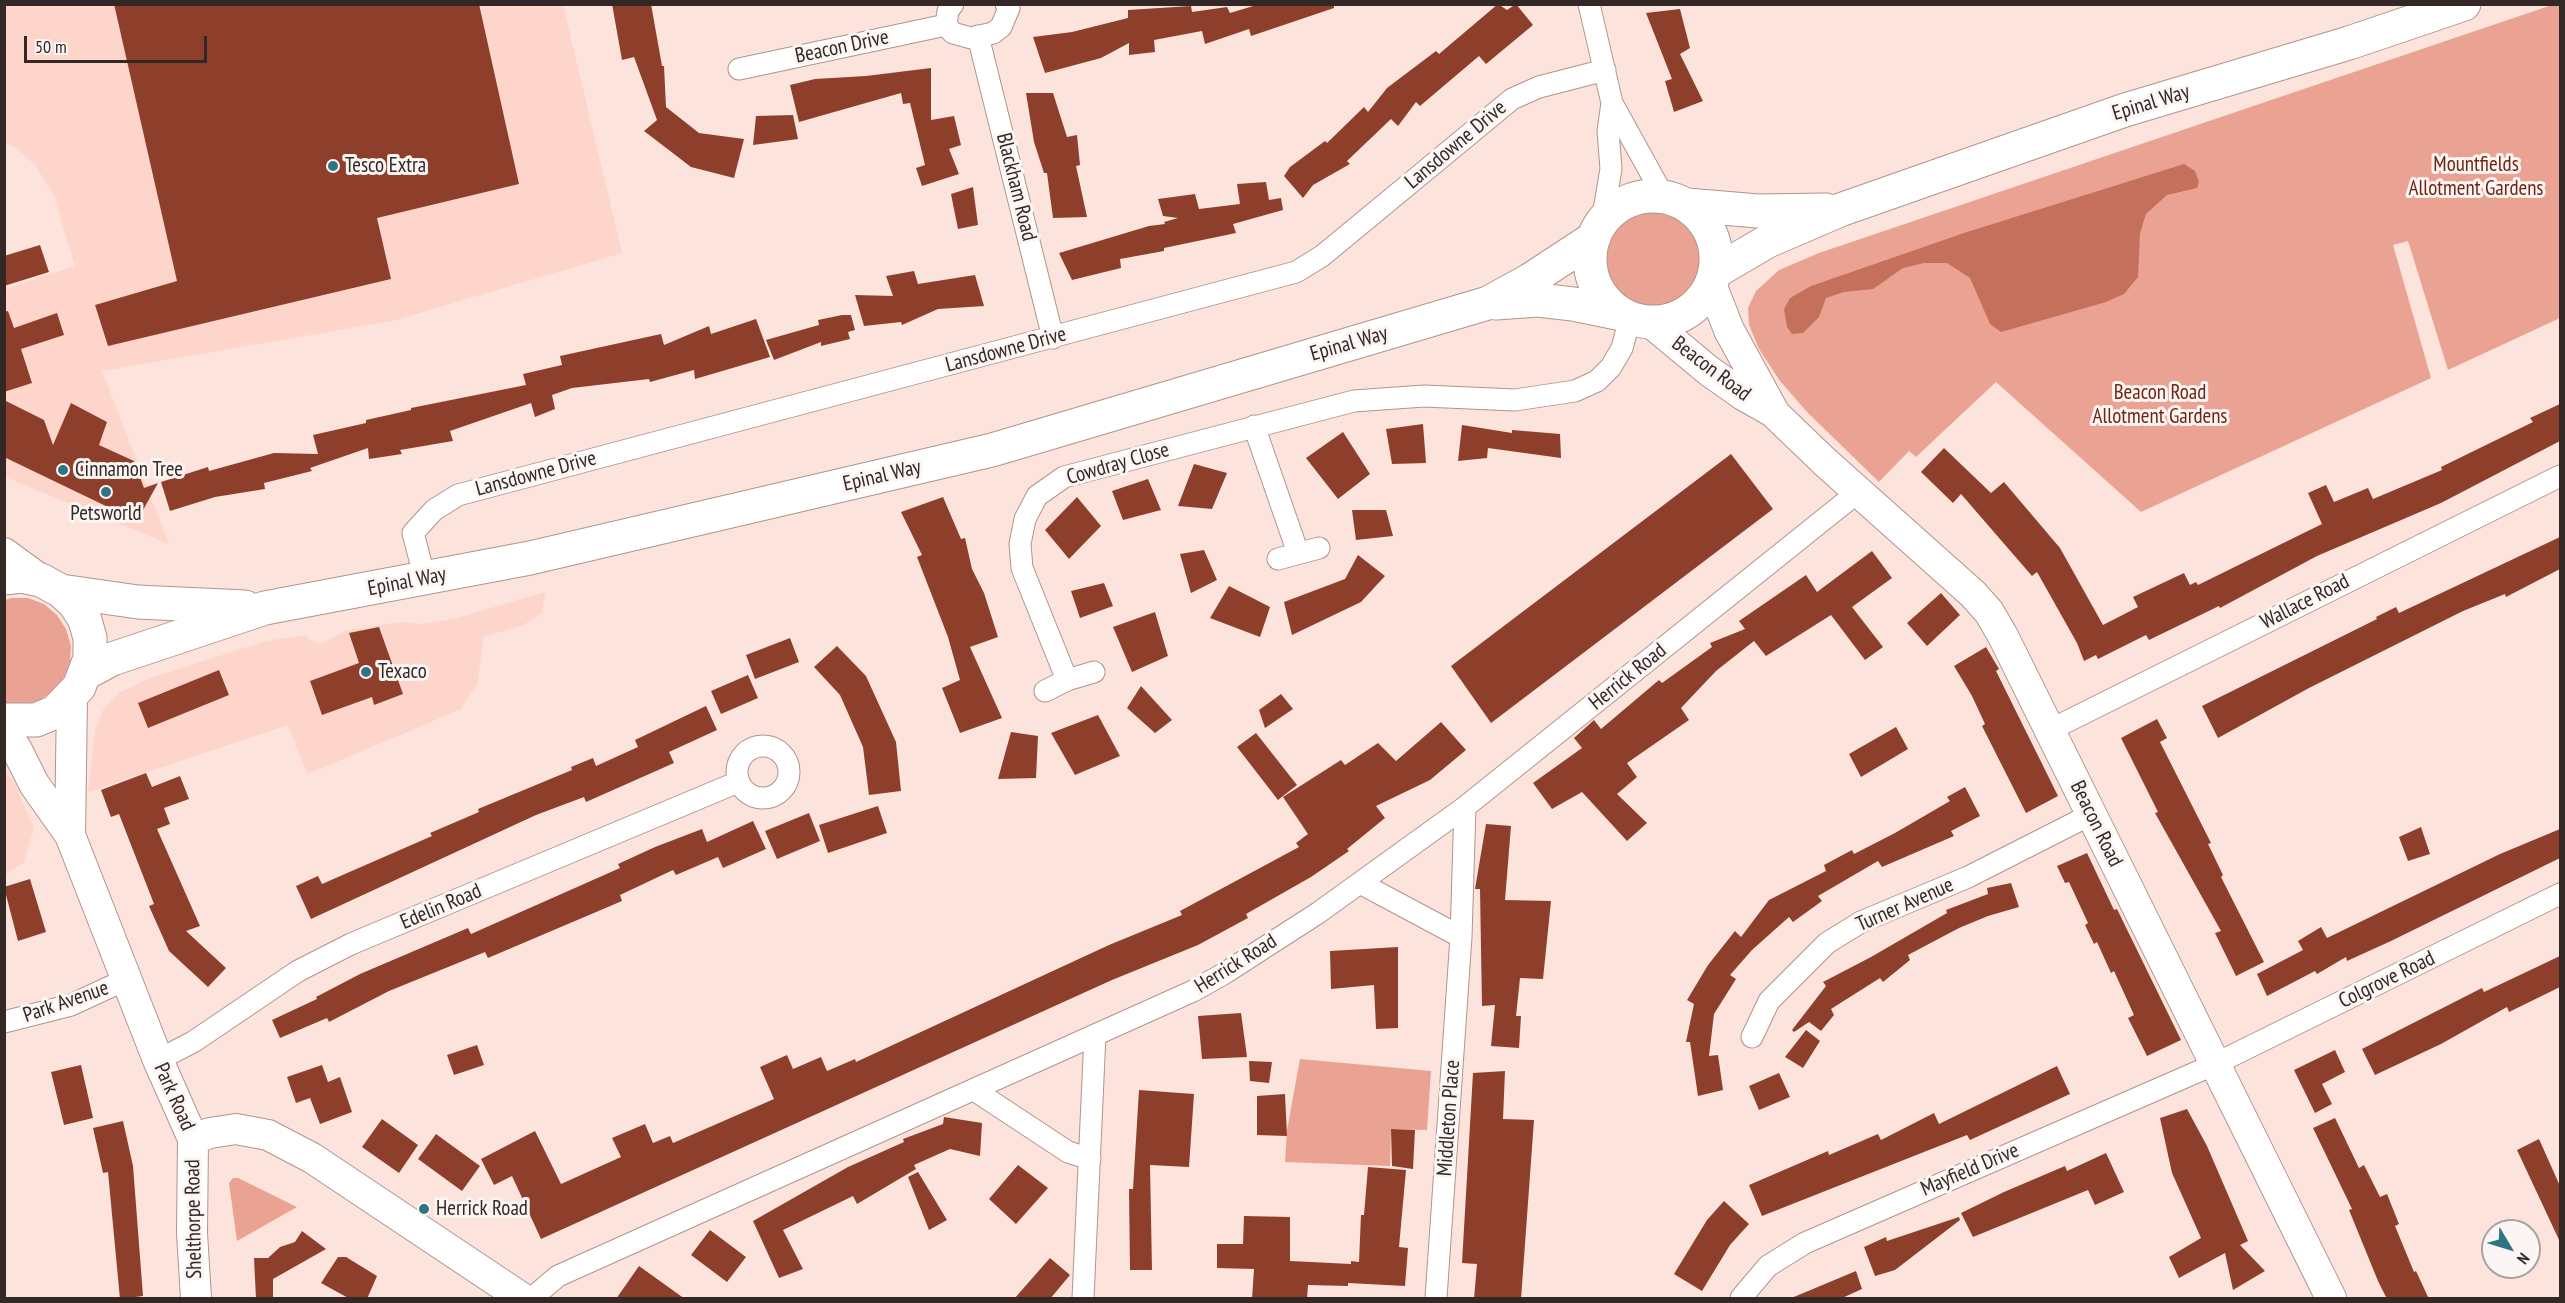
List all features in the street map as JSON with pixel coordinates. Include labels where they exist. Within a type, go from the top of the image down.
[{"type":"main road","name":"Epinal Way","points":[[1713,278],[1767,242],[1840,210],[2125,110],[2349,44],[2464,4]]},
{"type":"main road","points":[[1647,196],[1675,201],[1699,215],[1714,242],[1713,278],[1704,298],[1686,312],[1665,321],[1634,318],[1608,303],[1597,289],[1591,273],[1590,255],[1598,230],[1615,209],[1630,200],[1647,196]]},
{"type":"main road","name":"Epinal Way","points":[[1675,201],[1758,211],[1840,210]]},
{"type":"main road","name":"Epinal Way","points":[[1488,303],[1598,230]]},
{"type":"main road","name":"Epinal Way","points":[[4,720],[36,720],[55,712],[79,685],[112,659],[265,609],[530,558],[992,450],[1488,303],[1538,300],[1573,304],[1634,318]]},
{"type":"main road","name":"Epinal Way","points":[[4,578],[21,576],[51,585],[138,602],[265,609]]},
{"type":"main road","points":[[51,585],[75,604],[85,620],[90,648],[79,685]]},
{"type":"street","points":[[953,4],[948,11],[946,25],[953,33],[971,38],[993,33],[1001,27],[1012,6]]},
{"type":"street","points":[[1589,4],[1612,103],[1608,131],[1611,169],[1598,230]]},
{"type":"street","name":"Beacon Drive","points":[[739,69],[946,25]]},
{"type":"street","name":"Blackham Road","points":[[978,36],[1053,338]]},
{"type":"street","name":"Lansdowne Drive","points":[[426,579],[413,533],[434,510],[458,495],[1296,272],[1322,256],[1512,99],[1539,87],[1605,70]]},
{"type":"street","points":[[1612,103],[1675,201]]},
{"type":"street","name":"Beacon Road","points":[[1713,278],[1729,330],[1775,414]]},
{"type":"street","name":"Beacon Road","points":[[1634,318],[1743,395],[1775,414],[1858,492],[1973,594],[1989,612],[2092,814],[2213,1065],[2331,1299]]},
{"type":"street","name":"Cowdray Close","points":[[1066,680],[1022,568],[1020,544],[1024,519],[1037,496],[1064,477],[1354,401],[1392,396],[1515,400],[1575,391],[1597,381],[1611,367],[1622,348],[1634,318]]},
{"type":"street","points":[[1254,426],[1288,556],[1319,548]]},
{"type":"street","name":"Wallace Road","points":[[2050,730],[2560,476]]},
{"type":"street","name":"Herrick Road","points":[[532,1299],[558,1276],[1193,991],[1225,973],[1360,883],[1465,807],[1858,492]]},
{"type":"street","points":[[4,553],[51,585]]},
{"type":"street","points":[[1045,691],[1066,680],[1094,672]]},
{"type":"street","name":"Park Road","points":[[70,835],[79,685]]},
{"type":"street","name":"Park Road","points":[[4,733],[16,748],[34,784],[70,835],[158,1059],[193,1139],[210,1132],[236,1130],[268,1135],[312,1158],[522,1299]]},
{"type":"street","name":"Edelin Road","points":[[158,1059],[193,1042],[298,971],[351,944],[738,782]]},
{"type":"street","name":"Middleton Place","points":[[1436,1299],[1461,937],[1465,807]]},
{"type":"street","name":"Turner Avenue","points":[[1752,1037],[1769,1002],[1827,943],[1861,922],[1968,877],[2092,814]]},
{"type":"street","points":[[1360,883],[1461,937]]},
{"type":"street","name":"Colgrove Road","points":[[2213,1065],[2560,894]]},
{"type":"street","name":"Park Avenue","points":[[4,1022],[70,1005],[127,980]]},
{"type":"street","points":[[1083,1299],[1095,1035]]},
{"type":"street","name":"Mayfield Drive","points":[[1741,1299],[1768,1266],[1805,1243],[2213,1065]]},
{"type":"street","points":[[974,1090],[1068,1152],[1090,1159]]},
{"type":"street","name":"Shelthorpe Road","points":[[193,1139],[192,1233],[196,1299]]},
{"type":"shaded area","points":[[5,5],[563,5],[622,253],[392,321],[102,371],[169,544],[5,477],[5,289],[75,266],[53,193],[35,165],[15,147],[5,144]]},
{"type":"shaded area","points":[[2184,164],[2195,171],[2199,182],[2197,188],[2167,195],[2146,214],[2140,233],[2138,277],[2124,294],[2106,302],[2001,332],[1990,324],[1970,278],[1947,263],[1924,263],[1903,268],[1873,289],[1844,292],[1826,298],[1819,317],[1803,333],[1792,334],[1787,327],[1784,309],[1790,298],[1811,286],[1964,233]]},
{"type":"shaded area","points":[[545,592],[542,613],[523,625],[483,637],[478,682],[461,709],[307,774],[288,725],[88,792],[95,730],[104,708],[119,693],[148,679],[266,641],[306,635],[309,640],[321,644],[345,631],[402,622],[423,624],[454,619]]},
{"type":"shaded area","points":[[5,772],[13,781],[34,828],[24,862],[5,875]]},
{"type":"green space","points":[[2552,5],[2560,5],[2560,318],[2448,370],[2408,241],[2393,245],[2431,378],[2141,512],[1996,382],[1916,457],[1909,451],[1879,482],[1807,412],[1780,381],[1759,349],[1749,325],[1748,308],[1756,291],[1779,270],[1819,253]]},
{"type":"green space","points":[[1654,212],[1672,216],[1687,226],[1697,241],[1701,259],[1697,277],[1687,292],[1672,302],[1654,306],[1636,302],[1621,292],[1611,277],[1607,259],[1611,241],[1621,226],[1636,216]]},
{"type":"green space","points":[[28,598],[44,604],[57,615],[66,629],[71,646],[70,663],[63,679],[52,692],[38,701],[20,705],[5,703],[5,600]]},
{"type":"green space","points":[[1300,1059],[1431,1071],[1427,1130],[1391,1129],[1390,1166],[1285,1162],[1287,1130]]},
{"type":"green space","points":[[233,1178],[238,1178],[297,1207],[237,1241],[229,1183]]},
{"type":"building","name":"Tesco Extra","points":[[114,4],[479,4],[519,184],[377,218],[391,279],[108,346],[95,305],[177,281]]},
{"type":"building","points":[[612,4],[651,4],[662,66],[664,66],[666,107],[699,133],[744,139],[734,178],[691,167],[644,131],[657,120],[634,57],[622,60]]},
{"type":"building","points":[[1260,4],[1334,4],[1334,8],[1251,36],[1249,29],[1205,44],[1202,31],[1154,40],[1155,52],[1129,55],[1129,43],[1101,58],[1045,73],[1033,37],[1072,32],[1128,18],[1128,10],[1191,6],[1192,12],[1227,7],[1230,13]]},
{"type":"building","points":[[1498,4],[1507,10],[1516,4],[1533,25],[1486,64],[1479,56],[1420,106],[1416,102],[1398,126],[1391,119],[1347,161],[1350,164],[1313,185],[1303,198],[1284,176],[1290,167],[1325,141],[1327,143],[1364,107],[1368,112],[1387,88],[1436,51],[1439,54]]},
{"type":"building","points":[[1680,9],[1690,48],[1680,54],[1703,101],[1674,112],[1665,81],[1672,79],[1646,13]]},
{"type":"building","points":[[931,68],[931,120],[954,116],[961,145],[949,149],[959,174],[922,186],[916,168],[925,165],[910,103],[903,104],[901,93],[799,122],[790,85],[815,79],[866,76]]},
{"type":"building","points":[[1026,93],[1053,93],[1067,137],[1077,135],[1080,165],[1076,166],[1087,217],[1053,218],[1047,173],[1044,173],[1034,142]]},
{"type":"building","points":[[793,115],[798,139],[753,145],[756,116]]},
{"type":"building","points":[[1266,182],[1269,200],[1281,198],[1283,210],[1233,224],[1236,233],[1164,248],[1164,251],[1120,259],[1121,268],[1072,280],[1059,253],[1149,226],[1165,224],[1164,222],[1178,218],[1163,216],[1158,199],[1195,194],[1199,209],[1240,204],[1237,184]]},
{"type":"building","points":[[973,187],[978,225],[958,229],[951,194]]},
{"type":"building","points":[[40,245],[49,272],[4,286],[4,256]]},
{"type":"building","points":[[914,271],[918,284],[975,275],[984,306],[938,309],[902,325],[901,322],[864,326],[855,295],[893,296],[886,276]]},
{"type":"building","points":[[8,311],[14,328],[57,313],[64,335],[21,349],[32,383],[4,392],[4,312]]},
{"type":"building","points":[[851,315],[855,330],[848,332],[850,339],[821,346],[821,342],[774,360],[766,340],[819,325],[818,320]]},
{"type":"building","points":[[756,319],[770,357],[695,379],[694,370],[650,382],[649,379],[572,388],[552,395],[555,409],[535,417],[531,403],[450,431],[453,441],[400,450],[402,454],[369,459],[368,448],[310,468],[312,471],[264,483],[265,489],[215,497],[170,511],[161,482],[208,467],[209,471],[274,453],[318,454],[313,435],[366,423],[366,420],[411,410],[411,408],[526,385],[523,374],[562,365],[560,356],[661,334],[664,345],[709,326],[711,334]]},
{"type":"building","points":[[4,400],[44,420],[53,445],[71,403],[107,422],[99,445],[134,461],[144,488],[158,483],[137,521],[4,457]]},
{"type":"building","points":[[2560,404],[2560,441],[2441,503],[2317,556],[2220,608],[2219,606],[2149,640],[2146,635],[2098,659],[2096,655],[2084,661],[2077,643],[2037,572],[2032,576],[1961,494],[1953,503],[1921,472],[1944,448],[1991,493],[2004,482],[2060,548],[2103,625],[2138,607],[2133,597],[2184,573],[2190,585],[2196,582],[2198,585],[2322,524],[2308,493],[2326,485],[2334,502],[2368,488],[2373,499],[2442,470],[2441,467],[2533,422],[2530,418]]},
{"type":"building","points":[[1423,424],[1426,463],[1392,464],[1386,429]]},
{"type":"building","points":[[1462,425],[1512,433],[1512,430],[1560,434],[1561,458],[1488,448],[1487,458],[1458,461]]},
{"type":"building","points":[[1343,432],[1370,474],[1338,499],[1306,458]]},
{"type":"building","points":[[1731,454],[1773,509],[1491,723],[1451,666]]},
{"type":"building","points":[[1194,464],[1227,473],[1212,509],[1178,506]]},
{"type":"building","points":[[1148,479],[1161,510],[1123,520],[1112,491]]},
{"type":"building","points":[[943,497],[961,539],[965,538],[972,569],[984,593],[998,637],[970,647],[1002,718],[960,733],[942,688],[960,680],[948,637],[917,557],[922,555],[901,512]]},
{"type":"building","points":[[1077,497],[1101,526],[1069,559],[1045,530]]},
{"type":"building","points":[[1352,510],[1386,510],[1393,536],[1356,540]]},
{"type":"building","points":[[2560,537],[2560,569],[2506,597],[2505,594],[2463,611],[2309,688],[2218,738],[2202,706],[2377,619],[2376,617],[2396,607],[2399,613]]},
{"type":"building","points":[[1204,550],[1217,580],[1191,593],[1180,554]]},
{"type":"building","points":[[1872,551],[1892,578],[1852,607],[1883,647],[1865,660],[1831,615],[1766,656],[1754,641],[1716,671],[1681,708],[1689,720],[1627,763],[1637,777],[1617,794],[1647,823],[1627,841],[1582,792],[1552,809],[1533,783],[1582,748],[1574,738],[1594,720],[1601,729],[1659,680],[1662,683],[1712,647],[1710,643],[1745,629],[1739,621],[1806,575],[1817,592]]},
{"type":"building","points":[[1358,555],[1385,576],[1361,602],[1292,635],[1284,602],[1345,579]]},
{"type":"building","points":[[1104,583],[1113,606],[1080,618],[1071,591]]},
{"type":"building","points":[[1229,586],[1270,607],[1260,637],[1210,618]]},
{"type":"building","points":[[1941,593],[1960,615],[1927,646],[1907,623]]},
{"type":"building","points":[[1155,612],[1168,656],[1132,672],[1113,627]]},
{"type":"building","points":[[379,627],[403,694],[374,705],[372,697],[322,715],[310,681],[359,663],[349,633]]},
{"type":"building","points":[[790,638],[799,662],[755,679],[746,655]]},
{"type":"building","points":[[837,646],[866,676],[896,742],[901,791],[869,795],[863,747],[840,695],[814,667]]},
{"type":"building","points":[[1986,647],[1999,669],[1996,671],[2058,796],[2026,813],[1982,726],[1985,724],[1972,696],[1954,666]]},
{"type":"building","points":[[219,670],[229,695],[148,728],[138,703]]},
{"type":"building","points":[[748,675],[758,698],[721,714],[711,691]]},
{"type":"building","points":[[1141,686],[1172,720],[1155,733],[1127,708]]},
{"type":"building","points":[[1281,694],[1293,709],[1265,728],[1259,710]]},
{"type":"building","points":[[706,706],[717,730],[669,752],[674,763],[586,802],[584,797],[536,815],[311,919],[296,886],[318,876],[322,884],[432,836],[430,833],[479,812],[478,809],[572,770],[571,767],[593,758],[596,766],[638,747],[635,740]]},
{"type":"building","points":[[1098,715],[1120,756],[1075,775],[1051,733]]},
{"type":"building","points":[[2157,719],[2167,738],[2160,742],[2211,843],[2208,844],[2223,875],[2221,877],[2264,962],[2236,976],[2215,933],[2221,931],[2155,813],[2158,812],[2121,738]]},
{"type":"building","points":[[1441,722],[1466,750],[1430,780],[1376,806],[1385,818],[1347,849],[1349,851],[1311,877],[1246,914],[1248,918],[1198,945],[1112,980],[541,1239],[512,1176],[494,1185],[481,1159],[535,1131],[561,1184],[621,1157],[612,1138],[645,1124],[653,1143],[670,1136],[673,1143],[774,1099],[760,1067],[787,1055],[793,1069],[821,1057],[827,1071],[855,1059],[856,1062],[1109,945],[1182,915],[1180,911],[1299,847],[1296,843],[1308,834],[1283,797],[1341,760],[1345,765],[1378,743],[1396,761]]},
{"type":"building","points":[[1896,727],[1908,749],[1861,777],[1849,754]]},
{"type":"building","points":[[1011,732],[1038,736],[1036,778],[998,779]]},
{"type":"building","points":[[1256,733],[1297,785],[1278,800],[1237,747]]},
{"type":"building","points":[[146,773],[152,787],[180,776],[189,799],[164,808],[170,824],[157,829],[200,926],[186,931],[226,968],[208,987],[169,951],[149,906],[154,904],[119,814],[111,817],[101,790]]},
{"type":"building","points":[[1965,787],[1980,816],[1951,831],[1954,836],[1882,867],[1878,861],[1818,896],[1822,901],[1793,922],[1789,917],[1752,950],[1730,975],[1736,979],[1714,1014],[1709,1056],[1718,1055],[1723,1090],[1698,1096],[1690,1042],[1686,1042],[1694,1004],[1687,1000],[1708,965],[1735,931],[1741,937],[1769,900],[1826,871],[1824,865],[1852,850],[1854,854],[1895,833],[1950,801],[1947,797]]},
{"type":"building","points":[[878,806],[887,833],[828,853],[819,825]]},
{"type":"building","points":[[809,813],[820,841],[777,859],[765,831]]},
{"type":"building","points":[[753,821],[766,849],[723,868],[718,857],[676,875],[673,870],[620,895],[622,901],[488,958],[485,952],[389,991],[329,1022],[327,1018],[280,1038],[272,1020],[317,999],[316,997],[360,974],[468,928],[471,934],[620,868],[618,864],[655,847],[702,829],[707,842]]},
{"type":"building","points":[[1486,824],[1511,826],[1505,900],[1551,901],[1543,979],[1520,978],[1516,1016],[1521,1016],[1519,1048],[1491,1046],[1495,1005],[1482,1006],[1480,889],[1475,889]]},
{"type":"building","points":[[2421,827],[2430,854],[2408,861],[2399,837]]},
{"type":"building","points":[[2560,829],[2560,858],[2391,941],[2347,961],[2346,957],[2317,974],[2315,971],[2267,996],[2257,974],[2303,950],[2298,941],[2321,927],[2327,938],[2500,854]]},
{"type":"building","points":[[2087,853],[2181,1040],[2147,1056],[2128,1018],[2134,1015],[2114,971],[2111,973],[2097,942],[2094,944],[2085,925],[2088,923],[2069,882],[2065,883],[2057,866]]},
{"type":"building","points":[[30,879],[46,932],[18,941],[4,887]]},
{"type":"building","points":[[2011,883],[2019,907],[1959,928],[1908,955],[1910,960],[1883,982],[1880,978],[1831,1009],[1834,1015],[1821,1031],[1809,1022],[1794,1032],[1792,1030],[1826,986],[1823,982],[1947,913],[1946,910],[1988,894],[1987,888]]},
{"type":"building","points":[[1398,947],[1398,1028],[1376,1029],[1374,985],[1331,989],[1330,951]]},
{"type":"building","points":[[2560,956],[2560,987],[2509,1012],[2507,1007],[2441,1044],[2375,1075],[2362,1049],[2482,988],[2484,992]]},
{"type":"building","points":[[1241,1013],[1247,1057],[1202,1059],[1198,1016]]},
{"type":"building","points":[[1806,1030],[1820,1041],[1803,1068],[1785,1057]]},
{"type":"building","points":[[477,1045],[484,1065],[454,1075],[447,1055]]},
{"type":"building","points":[[2335,1050],[2345,1072],[2322,1084],[2332,1104],[2315,1113],[2294,1070]]},
{"type":"building","points":[[1249,1061],[1272,1062],[1269,1083],[1250,1081]]},
{"type":"building","points":[[81,1065],[93,1118],[64,1125],[51,1072]]},
{"type":"building","points":[[322,1065],[328,1082],[340,1077],[352,1112],[320,1124],[310,1098],[296,1103],[287,1077]]},
{"type":"building","points":[[2057,1066],[2070,1094],[1970,1140],[1967,1135],[1762,1216],[1749,1185],[1828,1151],[1829,1155],[1878,1134],[1881,1140],[1934,1113],[1939,1124]]},
{"type":"building","points":[[1505,1071],[1503,1119],[1534,1120],[1521,1299],[1474,1299],[1477,1264],[1462,1263],[1473,1073]]},
{"type":"building","points":[[1779,1073],[1790,1097],[1759,1110],[1749,1086]]},
{"type":"building","points":[[1139,1090],[1194,1094],[1189,1167],[1150,1165],[1152,1270],[1130,1270],[1129,1189],[1133,1189]]},
{"type":"building","points":[[1285,1094],[1287,1136],[1257,1135],[1257,1096]]},
{"type":"building","points":[[2187,1109],[2207,1146],[2248,1241],[2240,1245],[2265,1271],[2233,1290],[2225,1253],[2179,1278],[2169,1257],[2201,1238],[2172,1173],[2160,1118]]},
{"type":"building","points":[[944,1117],[982,1123],[980,1156],[950,1149],[914,1165],[916,1169],[857,1204],[853,1196],[783,1230],[803,1269],[779,1278],[753,1221],[848,1167],[904,1142],[903,1139],[943,1124]]},
{"type":"building","points":[[2335,1118],[2359,1168],[2364,1165],[2380,1197],[2387,1194],[2399,1224],[2395,1226],[2414,1272],[2416,1271],[2429,1299],[2387,1299],[2349,1210],[2352,1209],[2313,1128]]},
{"type":"building","points":[[382,1119],[418,1145],[399,1173],[362,1147]]},
{"type":"building","points":[[123,1121],[133,1166],[143,1296],[120,1299],[108,1172],[103,1173],[93,1128]]},
{"type":"building","points":[[1391,1129],[1415,1130],[1413,1169],[1392,1166]]},
{"type":"building","points":[[436,1134],[480,1166],[462,1191],[418,1159]]},
{"type":"building","points":[[2539,1139],[2560,1186],[2560,1242],[2517,1150]]},
{"type":"building","points":[[2106,1153],[2124,1192],[2095,1205],[2088,1190],[1973,1237],[1961,1213],[2065,1166],[2067,1171]]},
{"type":"building","points":[[1018,1165],[1048,1188],[1016,1224],[989,1199]]},
{"type":"building","points":[[1368,1167],[1406,1170],[1399,1247],[1408,1248],[1405,1286],[1348,1283],[1348,1286],[1308,1285],[1307,1299],[1252,1299],[1254,1269],[1217,1268],[1217,1244],[1243,1244],[1244,1216],[1290,1217],[1290,1261],[1351,1264],[1351,1261],[1359,1262],[1361,1215],[1364,1215]]},
{"type":"building","points":[[918,1172],[947,1220],[929,1230],[908,1177]]},
{"type":"building","points":[[1724,1201],[1749,1224],[1730,1245],[1702,1291],[1674,1274],[1707,1220]]},
{"type":"building","points":[[1959,1217],[1960,1220],[1895,1270],[1875,1276],[1864,1247],[1886,1237],[1887,1241]]},
{"type":"building","points":[[710,1230],[746,1257],[727,1282],[691,1255]]},
{"type":"building","points":[[302,1231],[326,1249],[273,1279],[273,1299],[256,1299],[254,1258],[268,1258],[280,1247],[295,1242]]},
{"type":"building","points":[[338,1257],[346,1257],[377,1276],[367,1299],[350,1299],[321,1283]]},
{"type":"building","points":[[1050,1258],[1070,1275],[1050,1299],[1014,1299]]},
{"type":"building","points":[[639,1266],[685,1299],[616,1299]]},
{"type":"building","points":[[1856,1271],[1862,1289],[1840,1299],[1789,1299]]},
{"type":"place","name":"Tesco Extra","points":[[333,166]]},
{"type":"place","name":"Cinnamon Tree","points":[[63,470]]},
{"type":"place","name":"Petsworld","points":[[106,492]]},
{"type":"place","name":"Texaco","points":[[366,672]]},
{"type":"place","name":"Herrick Road","points":[[424,1209]]},
{"type":"park label","name":"Mountfields Allotment Gardens","points":[[2476,177]]},
{"type":"park label","name":"Beacon Road Allotment Gardens","points":[[2160,405]]}]
